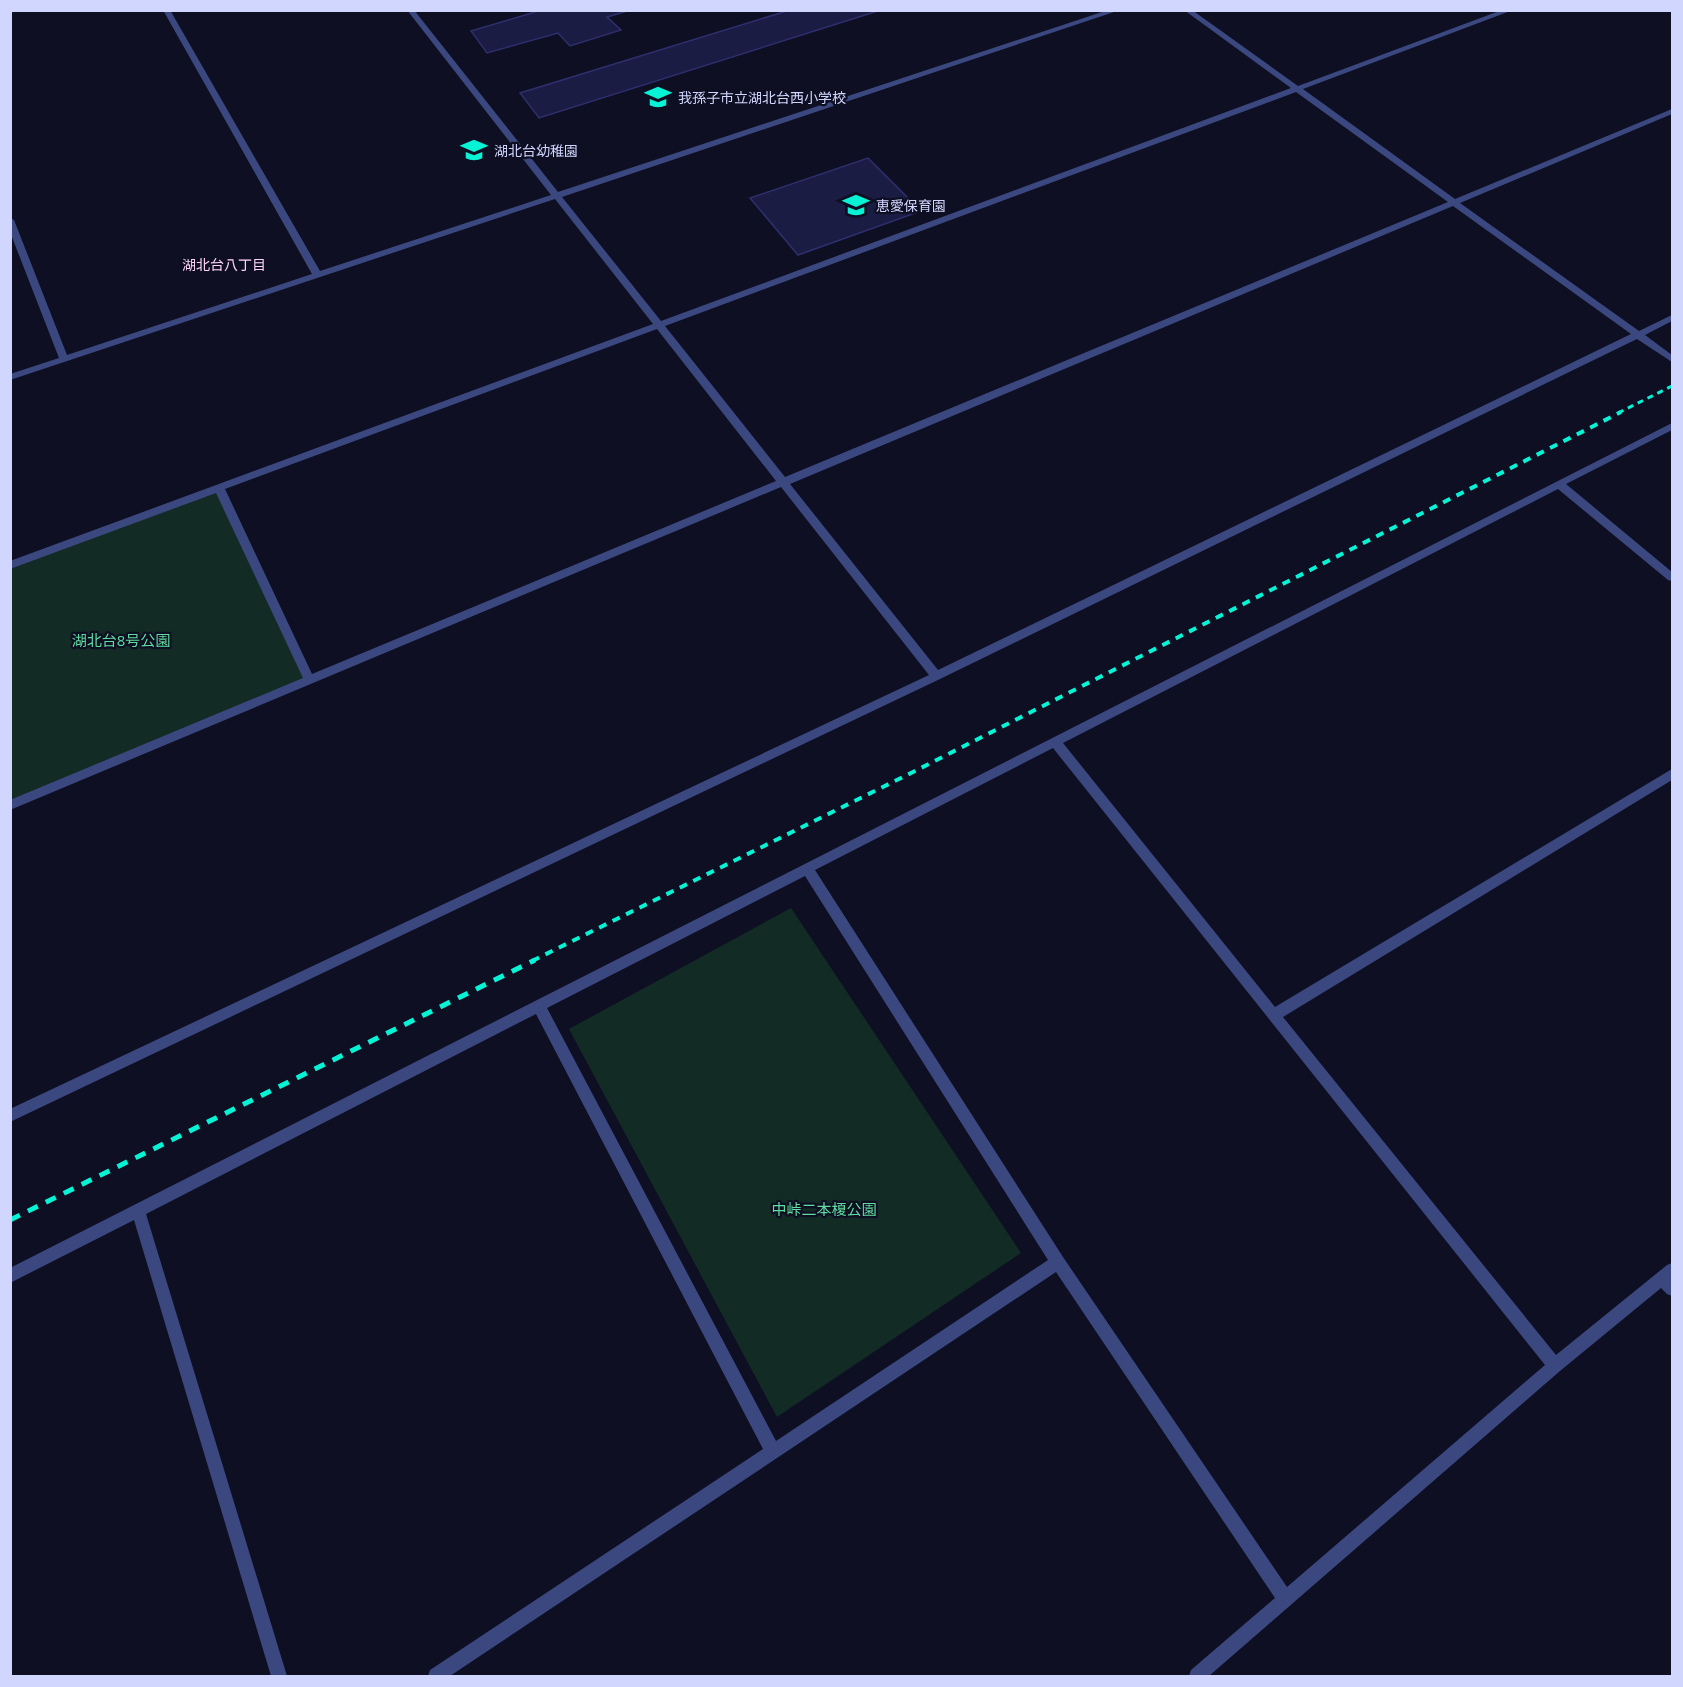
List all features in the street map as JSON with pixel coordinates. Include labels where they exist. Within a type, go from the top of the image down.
[{"type":"street","points":[[166,10],[318,276]]},
{"type":"street","points":[[410,10],[936,676]]},
{"type":"street","points":[[10,377],[1117,10]]},
{"type":"street","points":[[1187,10],[1672,358]]},
{"type":"street","points":[[10,565],[1510,10]]},
{"type":"street","points":[[10,805],[1672,111]]},
{"type":"street","points":[[10,220],[64,359]]},
{"type":"street","points":[[10,1116],[936,676],[1672,318]]},
{"type":"street","points":[[10,1275],[1672,426]]},
{"type":"street","points":[[1559,484],[1672,577]]},
{"type":"street","points":[[219,488],[309,680]]},
{"type":"street","points":[[1055,742],[1556,1366]]},
{"type":"street","points":[[1274,1015],[1672,774]]},
{"type":"street","points":[[807,868],[1058,1262],[1285,1598]]},
{"type":"street","points":[[539,1006],[773,1452]]},
{"type":"street","points":[[138,1210],[279,1677]]},
{"type":"street","points":[[436,1677],[1058,1262]]},
{"type":"street","points":[[1197,1677],[1285,1598],[1556,1366],[1669,1279]]},
{"type":"green space","name":"湖北台8号公園","points":[[219,488],[309,680],[11,805],[11,565]]},
{"type":"green space","name":"中峠二本榎公園","points":[[791,908],[1021,1253],[777,1417],[569,1029]]},
{"type":"building","points":[[542,10],[631,10],[607,17],[621,30],[570,46],[558,33],[487,53],[471,31]]},
{"type":"building","points":[[790,10],[881,10],[539,118],[520,93]]},
{"type":"building","points":[[868,158],[921,211],[798,255],[750,198]]},
{"type":"railway","points":[[1618,413],[1672,386]]},
{"type":"railway","points":[[532,961],[913,772],[1621,412]]},
{"type":"railway","points":[[10,1220],[535,960]]},
{"type":"place","name":"我孫子市立湖北台西小学校","points":[[658,97]]},
{"type":"place","name":"湖北台幼稚園","points":[[474,150]]},
{"type":"place","name":"恵愛保育園","points":[[856,205]]},
{"type":"district","name":"湖北台八丁目","points":[[224,264]]}]
